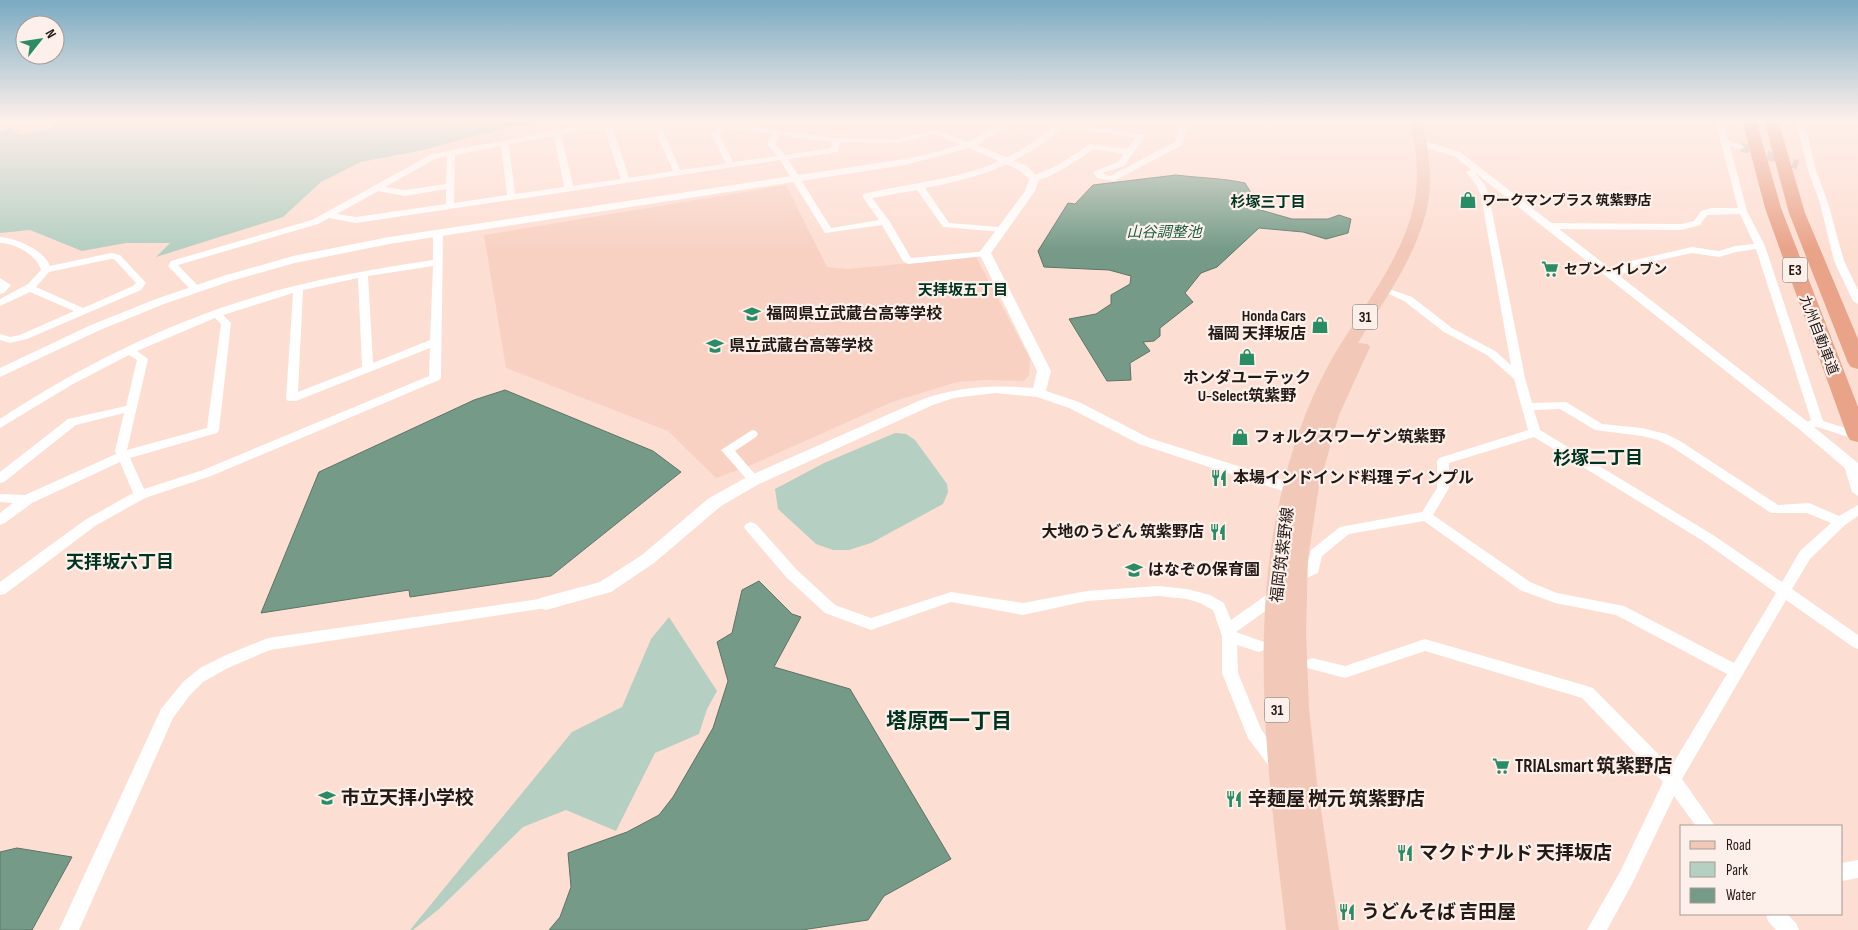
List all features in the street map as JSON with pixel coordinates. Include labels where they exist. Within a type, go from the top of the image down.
[{"type":"highway","name":"九州自動車道","points":[[1761,163],[1773,208],[1856,430]]},
{"type":"highway","name":"九州自動車道","points":[[1784,163],[1798,213],[1858,363]]},
{"type":"main road","name":"福岡筑紫野線","points":[[1325,930],[1303,778],[1294,669],[1295,578],[1300,491],[1312,416],[1337,365],[1410,239],[1421,204],[1424,163]]},
{"type":"main road","name":"福岡筑紫野線","points":[[1300,930],[1281,769],[1274,662],[1281,546],[1337,394],[1392,293],[1423,242],[1433,206],[1434,176],[1431,163]]},
{"type":"street","points":[[195,288],[173,266],[174,263],[315,222],[422,163]]},
{"type":"street","points":[[450,206],[452,163]]},
{"type":"street","points":[[507,163],[511,197]]},
{"type":"street","points":[[564,163],[569,189]]},
{"type":"street","points":[[620,163],[626,181]]},
{"type":"street","points":[[673,163],[678,174]]},
{"type":"street","points":[[329,215],[356,220],[748,163]]},
{"type":"street","points":[[786,163],[828,231],[884,222]]},
{"type":"street","points":[[0,373],[112,319],[195,288],[297,259],[359,246],[438,233],[896,163]]},
{"type":"street","points":[[985,253],[908,261],[866,196],[964,176],[1001,163]]},
{"type":"street","points":[[1013,163],[1023,168],[1034,179]]},
{"type":"street","points":[[985,253],[999,230],[1030,190],[1034,179],[1066,163]]},
{"type":"street","points":[[1121,163],[1097,172],[1100,176],[1111,179],[1140,163]]},
{"type":"street","points":[[1469,163],[1552,226],[1853,467],[1858,492]]},
{"type":"street","points":[[1730,163],[1743,211],[1760,246],[1818,423]]},
{"type":"street","points":[[1807,163],[1824,203],[1839,260],[1858,301]]},
{"type":"street","points":[[1477,169],[1470,172],[1481,185],[1485,196],[1519,378],[1535,432],[1594,470],[1708,538],[1858,644]]},
{"type":"street","points":[[377,188],[405,193],[451,186]]},
{"type":"street","points":[[919,186],[946,225],[999,230]]},
{"type":"street","points":[[1552,226],[1681,227],[1696,223],[1704,213],[1712,211],[1743,211]]},
{"type":"street","points":[[0,590],[90,523],[140,495],[207,473],[435,378],[438,233]]},
{"type":"street","points":[[0,240],[18,242],[44,263],[46,270]]},
{"type":"street","points":[[1614,276],[1639,262],[1692,250],[1719,254],[1735,248],[1760,246]]},
{"type":"street","points":[[985,253],[1044,371],[1038,393]]},
{"type":"street","points":[[0,303],[30,288],[46,270],[111,256],[117,257],[141,284],[138,288],[82,310],[16,340],[0,337]]},
{"type":"street","points":[[0,424],[67,381],[128,350],[216,314],[298,288],[363,274],[436,262]]},
{"type":"street","points":[[363,274],[368,368]]},
{"type":"street","points":[[0,281],[6,285],[0,291]]},
{"type":"street","points":[[30,288],[82,310]]},
{"type":"street","points":[[298,288],[292,399],[435,342]]},
{"type":"street","points":[[1392,293],[1408,299],[1448,330],[1491,353],[1519,378]]},
{"type":"street","points":[[0,520],[27,500],[122,456],[213,430],[226,323],[216,314]]},
{"type":"street","points":[[128,350],[143,359],[121,452],[140,495]]},
{"type":"street","points":[[69,930],[167,714],[178,698],[197,679],[230,660],[268,644],[546,603],[605,587],[648,558],[715,502],[754,480],[928,402],[952,394],[995,389],[1038,393],[1074,406],[1144,441],[1300,491]]},
{"type":"street","points":[[1527,407],[1562,405],[1599,426],[1662,437],[1676,444],[1776,510],[1809,508],[1840,522]]},
{"type":"street","points":[[0,479],[72,422],[132,408]]},
{"type":"street","points":[[1804,426],[1818,423],[1856,430]]},
{"type":"street","points":[[1426,516],[1443,488],[1443,461],[1535,432]]},
{"type":"street","points":[[752,434],[727,450],[754,480]]},
{"type":"street","points":[[0,498],[27,500]]},
{"type":"street","points":[[1597,930],[1627,876],[1673,780],[1805,556],[1840,522],[1858,510]]},
{"type":"street","points":[[1295,578],[1312,569],[1316,554],[1345,530],[1426,516],[1525,586],[1555,598],[1619,610],[1736,671]]},
{"type":"street","points":[[751,527],[791,573],[830,609],[871,624],[951,597],[1023,609],[1087,596],[1158,591],[1187,594],[1213,603],[1219,607],[1229,633],[1230,673],[1254,733],[1281,769]]},
{"type":"street","points":[[1229,633],[1277,595]]},
{"type":"street","points":[[1229,633],[1259,646]]},
{"type":"street","points":[[1312,664],[1345,672],[1425,645],[1587,693],[1673,780],[1705,825]]},
{"type":"street","points":[[1843,872],[1858,869]]},
{"type":"street","points":[[1776,915],[1789,930]]},
{"type":"shaded area","name":"福岡県立武蔵台高等学校","points":[[786,185],[827,267],[847,269],[976,257],[1030,359],[1029,375],[1024,381],[985,380],[957,382],[892,402],[756,463],[716,478],[668,431],[506,368],[484,235]]},
{"type":"green space","points":[[0,163],[358,163],[321,182],[283,217],[156,257],[170,243],[126,243],[82,251],[30,230],[0,233]]},
{"type":"green space","points":[[895,433],[906,434],[915,440],[947,484],[948,492],[943,504],[871,543],[849,550],[833,550],[816,544],[778,509],[775,489],[824,463]]},
{"type":"green space","points":[[669,617],[717,691],[707,709],[699,734],[655,753],[616,831],[566,810],[523,827],[439,909],[413,930],[410,930],[572,732],[622,707],[651,639]]},
{"type":"water","name":"山谷調整池","points":[[1176,175],[1245,183],[1250,191],[1250,207],[1292,219],[1328,219],[1339,215],[1351,219],[1348,233],[1326,239],[1303,232],[1259,228],[1217,267],[1201,273],[1185,293],[1193,302],[1160,328],[1160,336],[1154,341],[1143,342],[1150,351],[1130,363],[1131,380],[1107,381],[1069,319],[1096,314],[1111,304],[1111,295],[1130,284],[1131,276],[1109,270],[1044,267],[1038,251],[1068,203],[1075,204],[1093,185]]},
{"type":"water","points":[[505,390],[653,451],[681,472],[551,576],[410,597],[409,590],[261,613],[319,472],[474,400]]},
{"type":"water","points":[[759,581],[792,614],[801,617],[774,667],[850,689],[951,859],[884,896],[868,920],[802,930],[549,930],[560,917],[571,887],[568,853],[627,832],[659,815],[673,797],[713,728],[728,681],[717,642],[732,633],[742,590]]},
{"type":"water","points":[[17,848],[72,857],[32,930],[0,930],[0,852]]},
{"type":"tunnel","points":[[1793,163],[1798,165]]},
{"type":"place","name":"ワークマンプラス 筑紫野店","points":[[1468,200]]},
{"type":"place","name":"セブン-イレブン","points":[[1550,269]]},
{"type":"place","name":"福岡県立武蔵台高等学校","points":[[752,314]]},
{"type":"place","name":"Honda Cars 福岡 天拝坂店","points":[[1320,325]]},
{"type":"place","name":"県立武蔵台高等学校","points":[[715,346]]},
{"type":"place","name":"ホンダユーテック U-Select筑紫野","points":[[1247,357]]},
{"type":"place","name":"フォルクスワーゲン筑紫野","points":[[1240,437]]},
{"type":"place","name":"本場インドインド料理 ディンプル","points":[[1219,478]]},
{"type":"place","name":"大地のうどん 筑紫野店","points":[[1218,532]]},
{"type":"place","name":"はなぞの保育園","points":[[1134,570]]},
{"type":"place","name":"TRIALsmart 筑紫野店","points":[[1501,766]]},
{"type":"place","name":"市立天拝小学校","points":[[327,798]]},
{"type":"place","name":"辛麺屋 桝元 筑紫野店","points":[[1234,799]]},
{"type":"place","name":"マクドナルド 天拝坂店","points":[[1405,853]]},
{"type":"place","name":"うどんそば 吉田屋","points":[[1347,912]]},
{"type":"district","name":"杉塚三丁目","points":[[1268,202]]},
{"type":"district","name":"天拝坂五丁目","points":[[963,290]]},
{"type":"district","name":"杉塚二丁目","points":[[1598,458]]},
{"type":"district","name":"天拝坂六丁目","points":[[120,562]]},
{"type":"district","name":"塔原西一丁目","points":[[949,721]]}]
